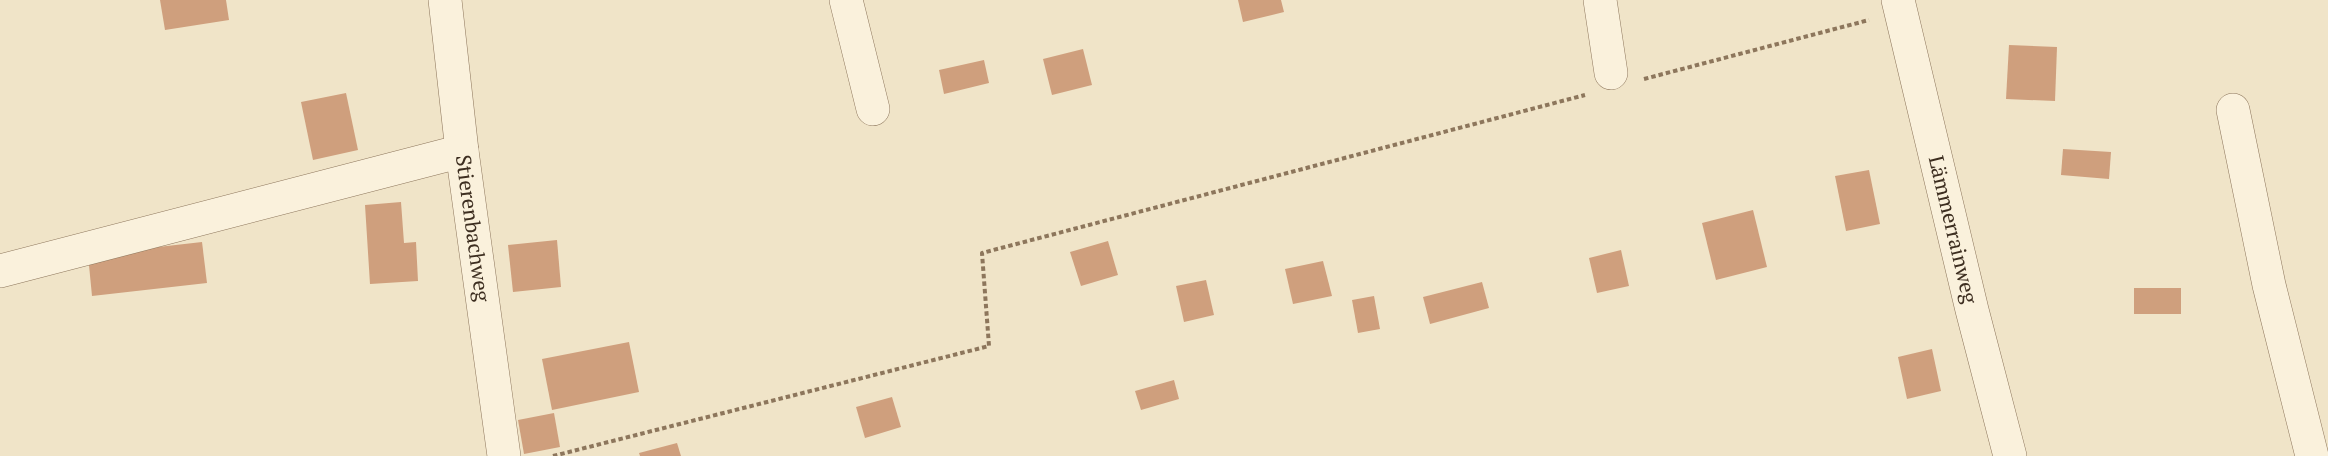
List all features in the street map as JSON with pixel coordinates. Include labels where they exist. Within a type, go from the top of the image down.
[{"type":"lane","name":"Stierenbachweg","points":[[445,0],[462,151],[504,456]]},
{"type":"lane","points":[[846,0],[873,109]]},
{"type":"lane","points":[[1600,0],[1612,83]]},
{"type":"lane","name":"Lämmerrainweg","points":[[1899,6],[1972,310],[2010,456]]},
{"type":"lane","points":[[2233,110],[2269,285],[2312,456]]},
{"type":"lane","points":[[0,271],[462,151]]},
{"type":"path","points":[[553,456],[989,346],[982,253],[1899,6]]},
{"type":"building","points":[[160,0],[226,0],[229,20],[165,30]]},
{"type":"building","points":[[1238,0],[1281,0],[1284,12],[1243,22]]},
{"type":"building","points":[[2009,45],[2057,47],[2055,101],[2006,99]]},
{"type":"building","points":[[1083,49],[1092,85],[1052,95],[1043,59]]},
{"type":"building","points":[[984,60],[989,83],[944,94],[939,70]]},
{"type":"building","points":[[346,93],[358,150],[313,160],[301,102]]},
{"type":"building","points":[[2063,149],[2111,152],[2109,179],[2061,175]]},
{"type":"building","points":[[1869,170],[1880,224],[1846,231],[1835,176]]},
{"type":"building","points":[[401,202],[404,243],[416,242],[418,281],[370,284],[365,205]]},
{"type":"building","points":[[1753,210],[1767,267],[1716,280],[1702,223]]},
{"type":"building","points":[[557,240],[561,287],[513,292],[508,245]]},
{"type":"building","points":[[1108,241],[1118,275],[1081,286],[1070,252]]},
{"type":"building","points":[[202,242],[207,283],[92,296],[88,255]]},
{"type":"building","points":[[1621,250],[1629,286],[1597,293],[1589,258]]},
{"type":"building","points":[[1323,261],[1332,296],[1293,304],[1285,269]]},
{"type":"building","points":[[1206,280],[1214,315],[1184,322],[1176,286]]},
{"type":"building","points":[[1482,282],[1489,308],[1430,324],[1423,297]]},
{"type":"building","points":[[2134,288],[2181,288],[2181,314],[2134,314]]},
{"type":"building","points":[[1374,296],[1380,329],[1358,333],[1352,300]]},
{"type":"building","points":[[629,342],[639,392],[552,410],[542,359]]},
{"type":"building","points":[[1932,349],[1941,391],[1907,399],[1898,357]]},
{"type":"building","points":[[1174,380],[1179,399],[1141,410],[1135,391]]},
{"type":"building","points":[[892,397],[901,427],[865,438],[856,407]]},
{"type":"building","points":[[554,413],[560,447],[524,454],[518,420]]},
{"type":"building","points":[[677,443],[681,456],[640,456],[639,453]]}]
